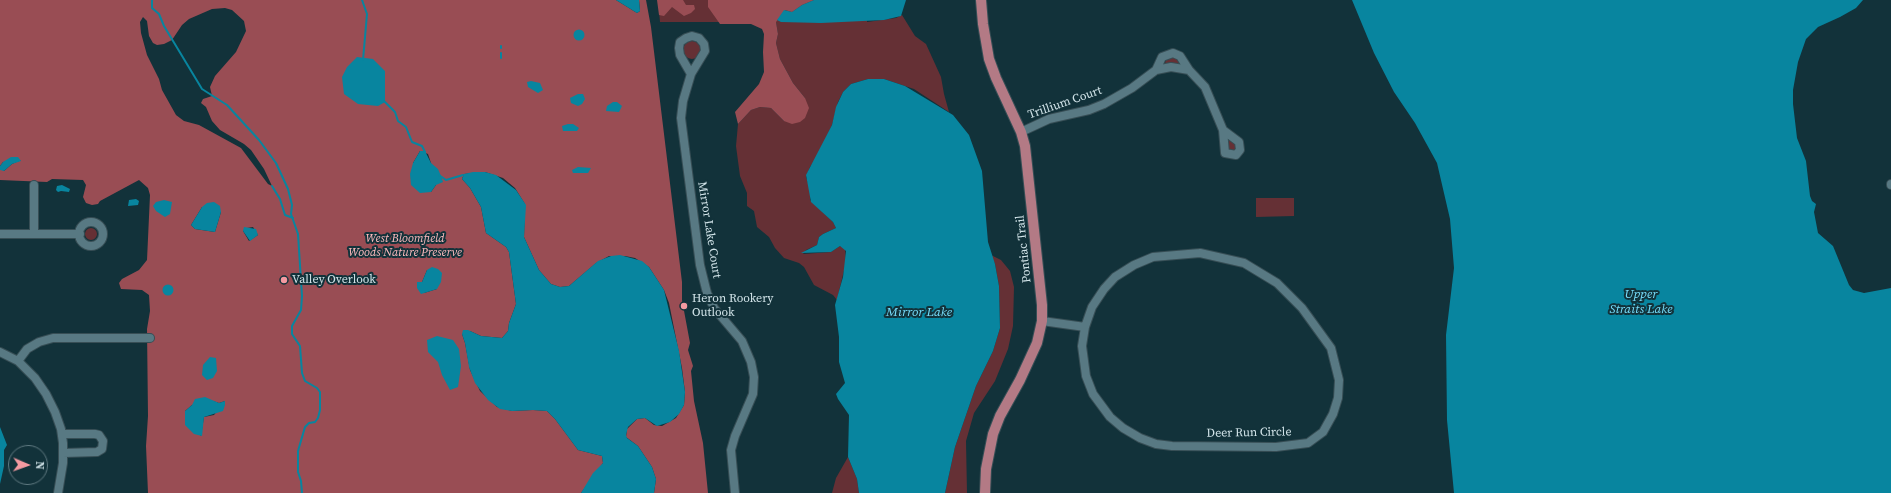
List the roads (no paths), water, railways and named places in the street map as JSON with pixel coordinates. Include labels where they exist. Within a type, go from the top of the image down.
[{"type":"main road","name":"Pontiac Trail","points":[[981,0],[982,24],[989,59],[996,78],[1021,132],[1027,160],[1042,305],[1042,322],[1037,343],[1000,416],[993,434],[986,468],[985,493]]},
{"type":"street","name":"Trillium Court","points":[[1156,70],[1162,57],[1173,53],[1180,56],[1189,70],[1205,87],[1223,130]]},
{"type":"street","name":"Trillium Court","points":[[1021,132],[1049,119],[1083,112],[1104,104],[1132,88],[1156,70],[1171,66],[1189,70]]},
{"type":"street","name":"Mirror Lake Court","points":[[691,74],[683,101],[681,118],[700,264],[707,292],[714,308],[742,341],[751,362],[754,377],[752,394],[735,436],[732,450],[735,493]]},
{"type":"street","points":[[34,185],[34,234]]},
{"type":"street","points":[[0,234],[80,234]]},
{"type":"street","name":"Deer Run Circle","points":[[1200,253],[1244,263],[1277,283],[1302,308],[1331,348],[1339,380],[1338,398],[1333,414],[1323,432],[1308,444],[1276,447],[1172,446],[1156,444],[1140,438],[1123,428],[1110,417],[1093,394],[1086,376],[1083,359],[1085,327],[1092,307],[1104,289],[1115,277],[1134,265],[1153,257],[1173,254],[1200,253]]},
{"type":"street","points":[[1042,322],[1085,327]]},
{"type":"street","points":[[18,361],[27,349],[39,342],[53,338],[150,338]]},
{"type":"street","points":[[0,352],[18,361],[46,394],[62,434],[63,453],[58,493]]},
{"type":"street","points":[[62,434],[95,434],[99,435],[103,441],[102,449],[97,452],[63,453]]},
{"type":"water","points":[[616,0],[639,0],[640,11],[637,13]]},
{"type":"water","points":[[814,0],[906,0],[901,16],[884,20],[821,23],[781,22],[777,20],[784,10],[792,12],[802,5]]},
{"type":"water","name":"Upper Straits Lake","points":[[1352,0],[1863,0],[1856,8],[1818,27],[1806,39],[1798,62],[1793,90],[1793,104],[1797,138],[1806,161],[1810,196],[1812,201],[1816,204],[1814,212],[1818,233],[1833,246],[1849,285],[1853,290],[1864,293],[1891,288],[1891,493],[1454,493],[1447,420],[1446,335],[1454,268],[1450,219],[1437,163],[1415,123],[1394,92],[1374,53]]},
{"type":"water","points":[[579,29],[583,31],[585,35],[583,39],[579,41],[575,39],[573,35],[575,31]]},
{"type":"water","points":[[357,57],[373,59],[385,71],[385,102],[378,106],[358,104],[344,94],[342,77],[347,67]]},
{"type":"water","name":"Mirror Lake","points":[[868,79],[884,79],[905,86],[953,115],[969,135],[982,171],[988,242],[995,264],[999,286],[1000,328],[993,351],[976,386],[955,447],[945,493],[859,493],[857,479],[848,457],[849,415],[836,394],[845,383],[839,362],[839,337],[835,305],[843,277],[846,251],[840,246],[831,252],[801,253],[817,245],[819,237],[836,228],[833,222],[811,202],[806,175],[832,125],[836,107],[843,92],[851,84]]},
{"type":"water","points":[[531,81],[540,83],[543,90],[538,93],[528,87],[527,82]]},
{"type":"water","points":[[578,94],[583,94],[585,99],[582,104],[578,106],[571,103],[570,98]]},
{"type":"water","points":[[613,102],[617,102],[622,106],[619,112],[606,111],[607,106]]},
{"type":"water","points":[[573,124],[579,128],[577,131],[563,131],[562,126]]},
{"type":"water","points":[[420,151],[425,151],[431,163],[438,169],[443,182],[436,185],[431,192],[420,193],[411,185],[410,174],[413,163]]},
{"type":"water","points":[[11,157],[18,157],[21,161],[12,164],[4,171],[0,170],[0,166],[3,162]]},
{"type":"water","points":[[578,167],[591,168],[588,173],[573,173],[572,170]]},
{"type":"water","points":[[485,172],[496,175],[516,190],[526,205],[524,237],[539,270],[551,284],[560,287],[569,286],[598,261],[611,256],[620,255],[642,261],[649,267],[664,290],[679,351],[685,392],[684,405],[679,414],[670,422],[657,426],[645,418],[637,419],[628,427],[626,435],[627,438],[638,446],[652,467],[656,479],[654,493],[581,493],[593,473],[603,463],[602,456],[578,450],[555,419],[547,411],[512,411],[500,409],[488,400],[475,383],[469,367],[462,334],[463,330],[468,330],[481,336],[502,338],[508,331],[509,323],[516,304],[509,252],[506,247],[486,233],[481,207],[470,188],[462,179],[464,174]]},
{"type":"water","points":[[62,185],[70,189],[69,192],[58,192],[56,190],[57,186]]},
{"type":"water","points":[[136,199],[139,201],[138,205],[128,206],[129,200]]},
{"type":"water","points":[[164,200],[172,202],[170,214],[165,217],[156,211],[153,206],[156,202]]},
{"type":"water","points":[[214,202],[220,206],[221,212],[215,232],[195,229],[191,225],[202,207],[207,203]]},
{"type":"water","points":[[244,227],[256,229],[258,235],[250,241],[243,231]]},
{"type":"water","points":[[432,267],[438,269],[442,273],[441,282],[437,289],[421,294],[417,288],[417,282],[422,282],[427,270]]},
{"type":"water","points":[[166,285],[170,285],[172,286],[172,294],[166,295],[163,292],[163,288]]},
{"type":"water","points":[[437,336],[453,340],[459,349],[461,366],[458,387],[450,390],[442,375],[438,362],[428,352],[427,340]]},
{"type":"water","points":[[210,357],[216,358],[217,371],[213,378],[207,380],[202,375],[203,365]]},
{"type":"water","points":[[205,397],[219,403],[225,401],[225,405],[223,411],[204,417],[202,436],[194,434],[185,425],[185,411],[192,405],[195,399]]},
{"type":"water","points":[[0,427],[7,445],[4,450],[4,466],[0,484]]},
{"type":"waterway","points":[[152,0],[152,8],[159,14],[164,26],[202,89],[227,105],[259,140],[276,163],[288,189],[292,205],[291,214],[298,234],[302,296],[301,310],[292,326],[292,334],[300,346],[302,373],[305,381],[317,388],[320,392],[320,410],[318,418],[315,422],[309,423],[305,427],[298,451],[298,472],[301,481],[302,493]]},
{"type":"waterway","points":[[362,0],[367,14],[363,60]]},
{"type":"waterway","points":[[501,53],[501,58]]},
{"type":"waterway","points":[[384,101],[395,112],[398,121],[406,127],[412,142],[422,146],[425,152]]},
{"type":"waterway","points":[[439,175],[446,180],[463,175]]},
{"type":"waterway","points":[[272,186],[280,199],[285,215],[293,218]]},
{"type":"place","name":"Valley Overlook","points":[[284,280]]},
{"type":"place","name":"Heron Rookery Outlook","points":[[684,306]]},
{"type":"park label","name":"West Bloomfield Woods Nature Preserve","points":[[405,246]]}]
